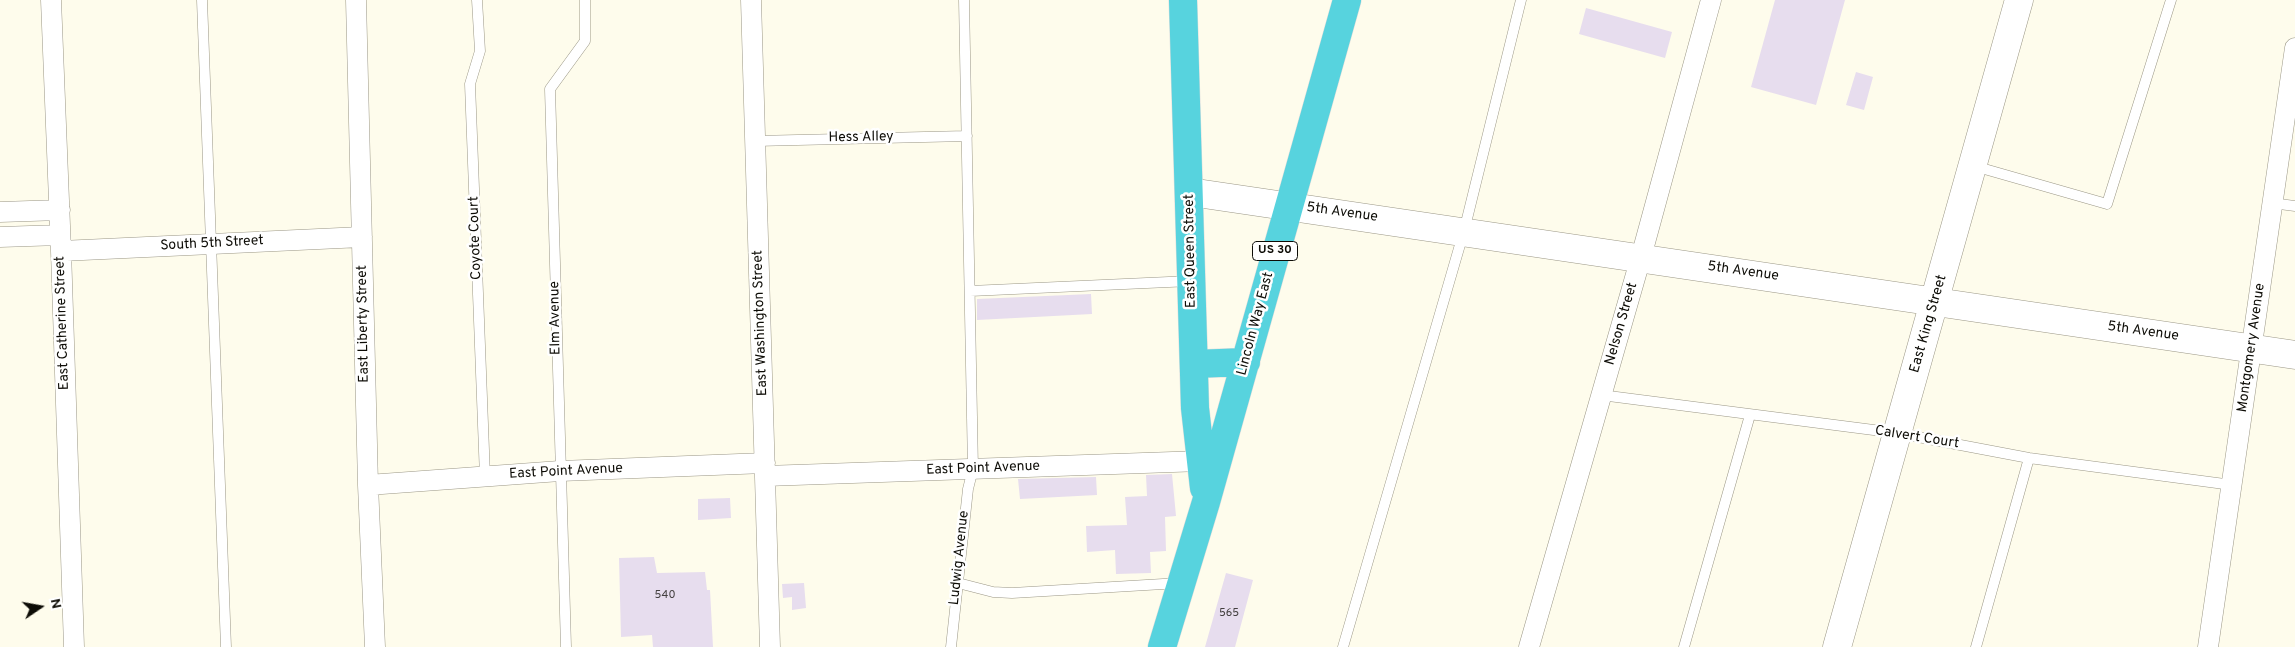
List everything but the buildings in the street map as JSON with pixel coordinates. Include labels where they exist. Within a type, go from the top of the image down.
[{"type":"highway","name":"East Queen Street","points":[[1183,0],[1195,408],[1206,502]]},
{"type":"highway","name":"Lincoln Way East","points":[[1162,647],[1206,502],[1347,0]]},
{"type":"highway","points":[[1194,364],[1246,362]]},
{"type":"street","name":"East Catherine Street","points":[[51,0],[60,210],[74,647]]},
{"type":"street","name":"East Liberty Street","points":[[356,0],[368,485],[375,647]]},
{"type":"street","name":"East Washington Street","points":[[751,0],[770,647]]},
{"type":"street","name":"Nelson Street","points":[[1529,647],[1641,257],[1711,0]]},
{"type":"street","name":"East King Street","points":[[1837,647],[1936,301],[2019,0]]},
{"type":"street","name":"Montgomery Avenue","points":[[2208,647],[2295,48]]},
{"type":"street","name":"5th Avenue","points":[[1190,192],[1464,230],[2295,355]]},
{"type":"street","points":[[0,212],[60,210]]},
{"type":"street","name":"South 5th Street","points":[[0,237],[61,243],[212,243],[362,237]]},
{"type":"street","name":"East Point Avenue","points":[[368,485],[560,472],[973,469],[1202,461]]},
{"type":"lane","points":[[202,0],[226,647]]},
{"type":"lane","name":"Coyote Court","points":[[477,0],[480,51],[470,84],[485,477]]},
{"type":"lane","name":"Elm Avenue","points":[[566,647],[550,89],[585,41],[584,0]]},
{"type":"lane","points":[[964,0],[973,469]]},
{"type":"lane","points":[[1343,647],[1464,230],[1522,0]]},
{"type":"lane","points":[[1973,166],[2107,204],[2171,0]]},
{"type":"lane","name":"Hess Alley","points":[[755,141],[967,136]]},
{"type":"lane","points":[[2272,203],[2295,206]]},
{"type":"lane","points":[[970,291],[1191,281]]},
{"type":"lane","name":"Calvert Court","points":[[1601,395],[1898,434],[2029,458],[2232,485]]},
{"type":"lane","points":[[1684,647],[1750,415]]},
{"type":"lane","points":[[1976,647],[2029,458]]},
{"type":"lane","name":"Ludwig Avenue","points":[[951,647],[968,489],[973,469]]},
{"type":"lane","points":[[958,583],[993,592],[1012,593],[1182,582]]}]
